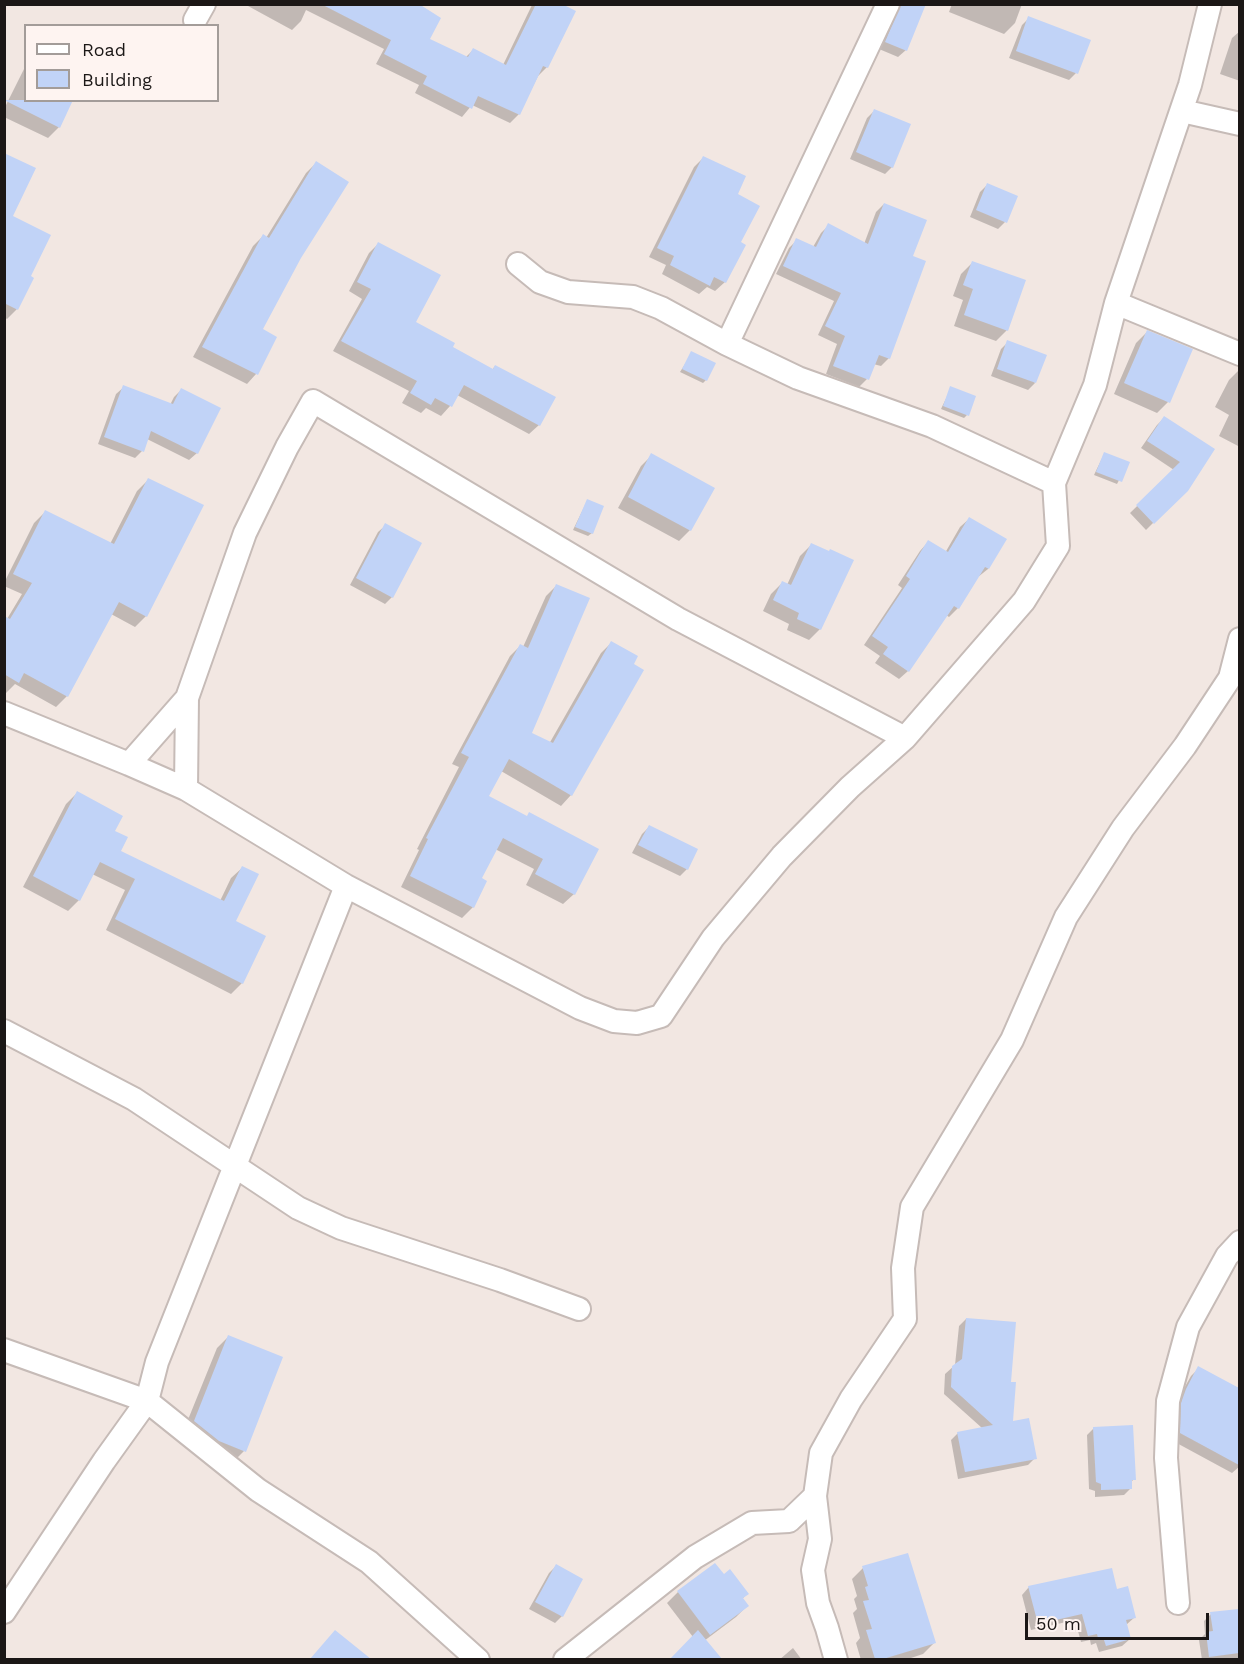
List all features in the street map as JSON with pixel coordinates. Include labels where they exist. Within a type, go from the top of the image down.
[{"type":"street","points":[[727,344],[888,4]]},
{"type":"street","points":[[4,713],[186,789],[345,886],[580,1008],[614,1021],[637,1023],[661,1016],[713,938],[782,856],[850,787],[905,738],[1024,601],[1058,546],[1054,483],[1095,385],[1116,303],[1182,111],[1210,4]]},
{"type":"street","points":[[1182,111],[1239,124]]},
{"type":"street","points":[[518,264],[540,282],[568,292],[633,297],[661,308],[727,344],[798,378],[932,426],[1054,483]]},
{"type":"street","points":[[1116,303],[1239,354]]},
{"type":"street","points":[[186,789],[187,698],[245,533],[287,447],[313,401],[678,619],[905,738]]},
{"type":"street","points":[[836,1659],[818,1603],[813,1570],[820,1539],[815,1496],[820,1453],[851,1399],[905,1319],[903,1268],[912,1207],[1012,1040],[1066,917],[1123,828],[1185,746],[1230,678],[1239,639]]},
{"type":"street","points":[[129,764],[187,698]]},
{"type":"street","points":[[4,1612],[104,1461],[147,1401],[157,1362],[345,886]]},
{"type":"street","points":[[4,1031],[134,1099],[298,1208],[341,1228],[500,1280],[579,1309]]},
{"type":"street","points":[[1178,1603],[1166,1458],[1168,1401],[1188,1327],[1227,1256],[1239,1242]]},
{"type":"street","points":[[4,1350],[147,1401],[258,1490],[369,1562],[478,1659]]},
{"type":"street","points":[[565,1659],[695,1557],[752,1524],[789,1521],[815,1496]]},
{"type":"building","points":[[321,4],[419,4],[441,18],[430,39],[468,57],[473,48],[506,65],[536,4],[562,4],[576,11],[548,68],[543,66],[520,115],[478,96],[472,109],[423,84],[427,76],[384,54],[391,40]]},
{"type":"building","points":[[901,4],[926,4],[907,51],[885,42]]},
{"type":"building","points":[[1028,16],[1091,40],[1078,74],[1016,51]]},
{"type":"building","points":[[4,100],[72,102],[60,128]]},
{"type":"building","points":[[874,109],[911,124],[893,168],[856,152]]},
{"type":"building","points":[[4,153],[36,168],[13,216],[51,235],[18,310],[4,303]]},
{"type":"building","points":[[703,156],[746,176],[738,194],[760,206],[741,242],[746,245],[726,283],[714,277],[710,286],[670,265],[674,256],[657,248]]},
{"type":"building","points":[[316,161],[349,182],[301,258],[263,329],[277,337],[258,375],[202,347],[263,234],[269,238]]},
{"type":"building","points":[[987,183],[1018,196],[1007,223],[976,210]]},
{"type":"building","points":[[884,203],[927,220],[913,256],[926,261],[890,359],[879,355],[869,380],[833,366],[845,336],[825,326],[841,293],[783,266],[796,238],[816,247],[828,223],[868,244]]},
{"type":"building","points":[[378,242],[441,275],[416,322],[455,343],[453,347],[493,369],[495,365],[556,397],[540,426],[464,385],[452,407],[435,398],[431,405],[410,393],[417,381],[341,341],[371,289],[357,282]]},
{"type":"building","points":[[972,261],[1026,280],[1008,331],[964,315],[973,289],[963,285]]},
{"type":"building","points":[[1147,330],[1193,349],[1170,403],[1124,383]]},
{"type":"building","points":[[1007,340],[1047,355],[1036,383],[997,369]]},
{"type":"building","points":[[691,351],[716,363],[707,381],[682,369]]},
{"type":"building","points":[[123,385],[173,404],[181,388],[221,408],[198,454],[151,431],[144,452],[104,437]]},
{"type":"building","points":[[950,386],[976,396],[969,416],[943,406]]},
{"type":"building","points":[[1164,416],[1215,449],[1188,491],[1154,524],[1136,505],[1180,462],[1147,441]]},
{"type":"building","points":[[1104,452],[1130,462],[1122,482],[1096,472]]},
{"type":"building","points":[[651,453],[715,488],[691,531],[628,497]]},
{"type":"building","points":[[148,478],[204,505],[147,617],[119,602],[68,697],[24,673],[19,683],[4,674],[4,616],[10,619],[32,583],[13,574],[45,510],[114,544]]},
{"type":"building","points":[[587,499],[604,506],[593,534],[575,527]]},
{"type":"building","points":[[969,517],[1007,539],[989,569],[985,567],[959,609],[954,606],[909,672],[883,654],[888,647],[872,636],[910,579],[906,576],[928,540],[948,552]]},
{"type":"building","points":[[385,523],[422,543],[393,598],[356,578]]},
{"type":"building","points":[[811,543],[854,560],[821,630],[797,619],[799,613],[773,600],[782,581],[791,585]]},
{"type":"building","points":[[556,584],[590,598],[532,733],[553,743],[611,641],[638,656],[634,664],[644,670],[572,796],[509,759],[489,796],[527,816],[529,812],[599,849],[575,895],[535,874],[543,859],[503,838],[482,878],[487,881],[474,908],[410,876],[428,839],[426,838],[469,757],[461,753],[520,644],[528,648]]},
{"type":"building","points":[[77,791],[123,816],[115,831],[128,837],[121,851],[224,901],[242,866],[259,874],[236,921],[266,936],[243,984],[115,919],[135,879],[100,862],[80,901],[33,876]]},
{"type":"building","points":[[649,825],[698,849],[688,870],[638,845]]},
{"type":"building","points":[[966,1318],[1016,1322],[1011,1382],[1016,1382],[1013,1421],[1029,1418],[1037,1459],[965,1472],[957,1432],[993,1425],[951,1387],[952,1366],[962,1359]]},
{"type":"building","points":[[228,1335],[283,1357],[246,1452],[219,1441],[194,1421]]},
{"type":"building","points":[[1198,1366],[1239,1388],[1239,1465],[1180,1433],[1181,1403]]},
{"type":"building","points":[[1133,1425],[1136,1480],[1132,1480],[1132,1489],[1101,1490],[1101,1484],[1096,1482],[1093,1427]]},
{"type":"building","points":[[908,1553],[936,1643],[883,1659],[875,1659],[866,1630],[872,1629],[863,1601],[869,1600],[865,1587],[868,1586],[862,1566]]},
{"type":"building","points":[[715,1563],[724,1574],[730,1569],[749,1594],[743,1598],[749,1606],[710,1635],[677,1591]]},
{"type":"building","points":[[556,1564],[583,1579],[563,1617],[535,1602]]},
{"type":"building","points":[[1112,1568],[1117,1589],[1128,1586],[1136,1618],[1126,1620],[1131,1639],[1106,1646],[1103,1637],[1098,1638],[1097,1634],[1088,1636],[1082,1614],[1038,1624],[1028,1586]]},
{"type":"building","points":[[1239,1609],[1239,1653],[1209,1657],[1206,1632],[1213,1631],[1210,1612]]},
{"type":"building","points":[[335,1630],[371,1659],[310,1659]]},
{"type":"building","points":[[698,1630],[722,1659],[670,1659]]}]
